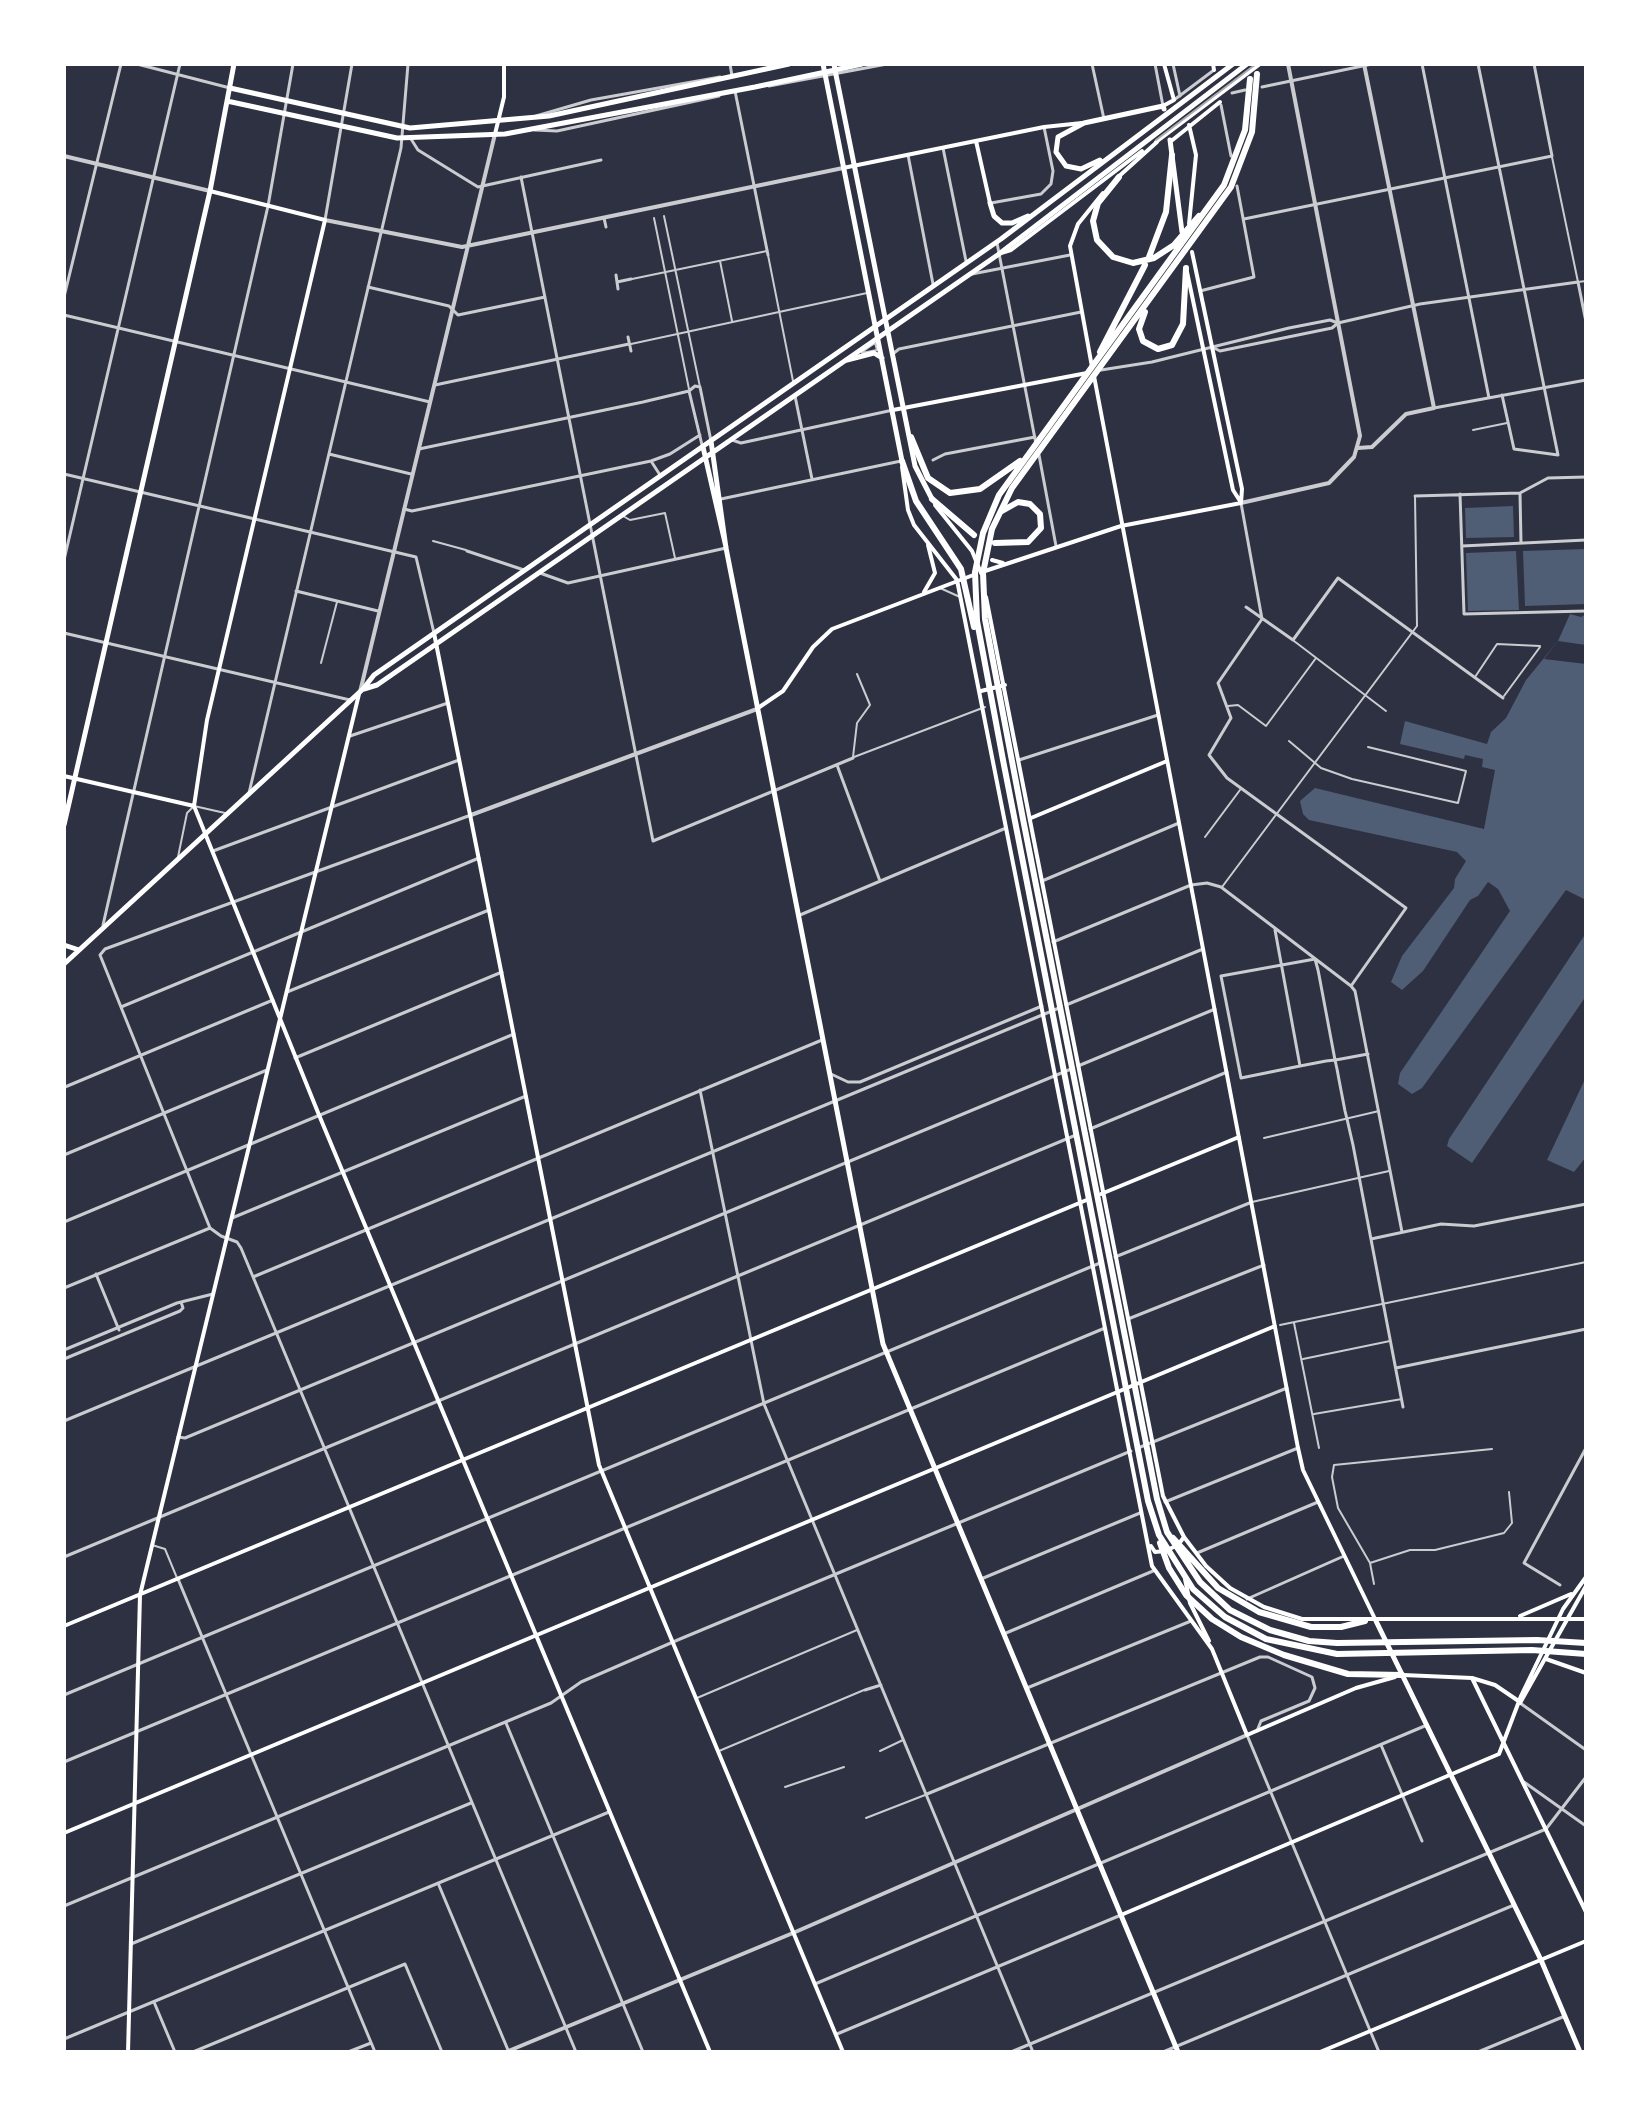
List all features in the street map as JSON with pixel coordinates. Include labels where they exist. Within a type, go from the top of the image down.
[{"type":"highway","points":[[1119,177],[1096,206],[1093,221],[1095,235],[1113,257],[1129,263],[1147,261],[1178,241],[1214,201],[1229,176],[1254,78]]},
{"type":"highway","points":[[1251,93],[1252,132],[1234,186],[1197,238],[1184,263],[1095,362],[1018,469],[987,534],[983,582],[985,619],[1151,1468],[1167,1532],[1215,1591],[1244,1618],[1283,1635],[1309,1641],[1373,1643],[1537,1640],[1586,1643]]},
{"type":"highway","points":[[1111,343],[1166,212],[1172,155]]},
{"type":"highway","points":[[984,658],[975,582],[999,495],[1179,250],[1193,225]]},
{"type":"highway","points":[[1154,296],[1140,321],[1139,333],[1145,344],[1162,349],[1175,342],[1182,330],[1184,263]]},
{"type":"highway","points":[[911,437],[928,478],[950,493],[980,489],[1018,469]]},
{"type":"highway","points":[[902,461],[916,501],[939,532],[963,575],[984,658],[1148,1501],[1169,1568],[1199,1609],[1241,1637],[1302,1661],[1357,1676],[1402,1675]]},
{"type":"highway","points":[[932,499],[974,535]]},
{"type":"highway","points":[[995,520],[1008,506],[1022,502],[1037,509],[1041,523],[1036,535],[1028,542],[995,543]]},
{"type":"highway","points":[[1159,1535],[1181,1575],[1206,1602],[1238,1626],[1281,1644],[1337,1654],[1532,1650],[1586,1654]]},
{"type":"highway","points":[[1215,1591],[1290,1623],[1330,1628],[1365,1621]]},
{"type":"main road","points":[[64,825],[210,191],[234,64]]},
{"type":"main road","points":[[495,134],[505,93],[504,64]]},
{"type":"main road","points":[[230,88],[403,128],[529,119],[789,64]]},
{"type":"main road","points":[[823,64],[893,410],[910,518],[957,580],[985,707],[1006,828],[1153,1571],[1212,1649]]},
{"type":"main road","points":[[227,101],[411,139],[531,130],[586,117],[825,74],[862,64]]},
{"type":"main road","points":[[843,168],[1044,127],[1084,123],[1163,107],[1174,100],[1164,64]]},
{"type":"main road","points":[[64,964],[362,690],[374,675],[997,242],[1233,64]]},
{"type":"main road","points":[[362,690],[377,685],[999,254],[1247,64]]},
{"type":"main road","points":[[1260,64],[1154,138],[1081,217],[1072,235],[1070,255],[1303,1470],[1541,1960],[1580,2052]]},
{"type":"main road","points":[[835,69],[917,474],[932,499],[969,546],[981,573],[1165,1502],[1184,1537],[1217,1578],[1247,1599],[1302,1619],[1586,1619]]},
{"type":"main road","points":[[1182,232],[1170,141],[1220,103]]},
{"type":"main road","points":[[588,108],[588,125]]},
{"type":"main road","points":[[1084,123],[1063,131],[1057,140],[1058,156],[1066,166],[1088,167],[1122,148]]},
{"type":"main road","points":[[1190,127],[1196,155],[1193,225]]},
{"type":"main road","points":[[976,141],[994,216],[1005,224],[1033,215]]},
{"type":"main road","points":[[999,254],[1011,250],[1132,161]]},
{"type":"main road","points":[[210,191],[325,220],[219,670],[194,806],[342,1172],[710,2052]]},
{"type":"main road","points":[[1192,252],[1242,489],[1241,503]]},
{"type":"main road","points":[[1184,263],[1233,490],[1241,503]]},
{"type":"main road","points":[[847,360],[874,353],[882,358]]},
{"type":"main road","points":[[893,410],[1093,372]]},
{"type":"main road","points":[[711,441],[716,500],[886,1353],[1177,2049]]},
{"type":"main road","points":[[703,447],[703,459],[716,500]]},
{"type":"main road","points":[[758,708],[783,691],[813,647],[832,629],[957,580],[1056,546],[1121,526],[1241,503]]},
{"type":"main road","points":[[923,593],[935,573],[927,543]]},
{"type":"main road","points":[[992,560],[1005,564]]},
{"type":"main road","points":[[968,630],[993,626]]},
{"type":"main road","points":[[434,633],[602,1472],[718,1752],[748,1815],[843,2052]]},
{"type":"main road","points":[[981,691],[1005,685]]},
{"type":"main road","points":[[128,2052],[140,1595],[362,690]]},
{"type":"main road","points":[[1006,828],[1167,761]]},
{"type":"main road","points":[[64,776],[194,806]]},
{"type":"main road","points":[[64,945],[79,950]]},
{"type":"main road","points":[[64,1626],[1239,1137]]},
{"type":"main road","points":[[64,1833],[811,1518],[1277,1326]]},
{"type":"main road","points":[[1150,1544],[1155,1552],[1163,1552],[1178,1545],[1184,1537]]},
{"type":"main road","points":[[1184,1537],[1187,1594],[1247,1735],[1356,1688],[1402,1675],[1472,1678],[1495,1685],[1520,1703]]},
{"type":"main road","points":[[1121,1915],[1499,1754],[1559,1618],[1586,1577]]},
{"type":"main road","points":[[1520,1703],[1567,1618],[1584,1595],[1586,1586]]},
{"type":"main road","points":[[1517,1617],[1573,1593]]},
{"type":"main road","points":[[1540,1657],[1565,1662],[1584,1674]]},
{"type":"main road","points":[[1472,1678],[1586,1912]]},
{"type":"main road","points":[[1320,2052],[1586,1941]]},
{"type":"street","points":[[64,297],[121,64]]},
{"type":"street","points":[[137,64],[230,88]]},
{"type":"street","points":[[64,560],[180,64]]},
{"type":"street","points":[[103,929],[268,206],[293,64]]},
{"type":"street","points":[[352,64],[325,220],[380,233],[468,246],[843,168]]},
{"type":"street","points":[[249,793],[402,139],[408,64]]},
{"type":"street","points":[[529,119],[591,100],[729,76],[730,64]]},
{"type":"street","points":[[835,69],[887,64]]},
{"type":"street","points":[[1092,64],[1104,119]]},
{"type":"street","points":[[1155,64],[1163,107]]},
{"type":"street","points":[[1173,64],[1180,96]]},
{"type":"street","points":[[1288,64],[1358,425],[1358,448],[1344,471],[1324,486],[1241,503],[1262,619],[1261,625],[1218,683],[1228,706],[1230,720],[1209,755],[1241,788],[1406,908],[1351,986]]},
{"type":"street","points":[[1262,87],[1372,64]]},
{"type":"street","points":[[1422,64],[1489,398]]},
{"type":"street","points":[[1478,64],[1558,455],[1514,449],[1502,395]]},
{"type":"street","points":[[1534,64],[1586,322]]},
{"type":"street","points":[[1364,65],[1434,408]]},
{"type":"street","points":[[1174,100],[1213,67]]},
{"type":"street","points":[[531,130],[554,132],[732,92],[755,187],[793,382]]},
{"type":"street","points":[[1232,93],[1251,93]]},
{"type":"street","points":[[1220,103],[1234,156]]},
{"type":"street","points":[[990,203],[1041,194],[1053,178],[1044,127]]},
{"type":"street","points":[[362,690],[495,134]]},
{"type":"street","points":[[411,139],[418,150],[474,186],[601,160]]},
{"type":"street","points":[[943,148],[966,262]]},
{"type":"street","points":[[908,155],[933,285]]},
{"type":"street","points":[[64,156],[210,191]]},
{"type":"street","points":[[1244,219],[1552,156]]},
{"type":"street","points":[[521,177],[653,841],[837,764],[985,707]]},
{"type":"street","points":[[1200,291],[1251,280],[1255,275],[1234,186]]},
{"type":"street","points":[[664,216],[711,441]]},
{"type":"street","points":[[604,218],[606,227]]},
{"type":"street","points":[[654,218],[703,447]]},
{"type":"street","points":[[997,242],[1056,546]]},
{"type":"street","points":[[617,282],[767,253]]},
{"type":"street","points":[[969,274],[1070,255]]},
{"type":"street","points":[[720,261],[733,322]]},
{"type":"street","points":[[616,275],[618,289]]},
{"type":"street","points":[[1093,372],[1214,348],[1220,351],[1332,328],[1338,323],[1413,307],[1586,281]]},
{"type":"street","points":[[367,287],[449,306],[458,315],[545,297]]},
{"type":"street","points":[[435,385],[868,292]]},
{"type":"street","points":[[894,353],[1081,312]]},
{"type":"street","points":[[64,315],[430,402]]},
{"type":"street","points":[[1214,348],[1218,343],[1289,328],[1330,320],[1338,323]]},
{"type":"street","points":[[628,337],[631,351]]},
{"type":"street","points":[[1358,448],[1372,447],[1406,414],[1586,380]]},
{"type":"street","points":[[419,449],[700,387]]},
{"type":"street","points":[[641,395],[643,402]]},
{"type":"street","points":[[795,396],[812,480]]},
{"type":"street","points":[[731,440],[741,443],[893,410]]},
{"type":"street","points":[[1473,430],[1508,423]]},
{"type":"street","points":[[404,509],[412,511],[651,461],[670,454],[700,435]]},
{"type":"street","points":[[933,460],[945,454],[1035,437]]},
{"type":"street","points":[[329,454],[413,475]]},
{"type":"street","points":[[651,461],[660,475]]},
{"type":"street","points":[[716,500],[902,461]]},
{"type":"street","points":[[64,474],[418,558],[434,633]]},
{"type":"street","points":[[1221,887],[1418,623],[1415,496],[1520,493],[1548,478],[1586,477]]},
{"type":"street","points":[[1520,493],[1521,543]]},
{"type":"street","points":[[1460,494],[1464,614],[1586,611]]},
{"type":"street","points":[[622,515],[630,520],[665,513],[675,559]]},
{"type":"street","points":[[1462,546],[1586,540]]},
{"type":"street","points":[[433,541],[524,570]]},
{"type":"street","points":[[539,573],[568,583],[726,548]]},
{"type":"street","points":[[1293,640],[1338,578],[1503,698],[1540,646],[1497,644],[1475,677]]},
{"type":"street","points":[[939,587],[961,598]]},
{"type":"street","points":[[296,591],[379,611]]},
{"type":"street","points":[[321,663],[337,601]]},
{"type":"street","points":[[1246,607],[1386,711]]},
{"type":"street","points":[[64,633],[350,700]]},
{"type":"street","points":[[1228,706],[1238,705],[1266,726],[1316,658]]},
{"type":"street","points":[[853,758],[857,723],[870,705],[857,674]]},
{"type":"street","points":[[350,736],[448,703]]},
{"type":"street","points":[[576,2052],[239,1244],[210,1228],[100,953],[758,708]]},
{"type":"street","points":[[1019,760],[1158,715]]},
{"type":"street","points":[[1289,741],[1321,768],[1352,779],[1458,803],[1466,771],[1368,747]]},
{"type":"street","points":[[213,851],[459,760]]},
{"type":"street","points":[[837,764],[880,881]]},
{"type":"street","points":[[1205,837],[1241,788]]},
{"type":"street","points":[[176,862],[187,813],[194,806],[227,813]]},
{"type":"street","points":[[1042,881],[1179,823]]},
{"type":"street","points":[[798,915],[1006,828]]},
{"type":"street","points":[[121,1007],[479,858]]},
{"type":"street","points":[[1031,951],[1191,885],[1207,883],[1221,887],[1355,991],[1402,1232]]},
{"type":"street","points":[[287,992],[489,910]]},
{"type":"street","points":[[1275,930],[1300,1066]]},
{"type":"street","points":[[64,1421],[1203,949]]},
{"type":"street","points":[[1315,959],[1221,976],[1241,1078],[1368,1054]]},
{"type":"street","points":[[1315,959],[1403,1407]]},
{"type":"street","points":[[295,1058],[502,972]]},
{"type":"street","points":[[65,1087],[273,1000]]},
{"type":"street","points":[[829,1073],[848,1082],[860,1082],[1042,1006]]},
{"type":"street","points":[[178,1437],[185,1438],[300,1391],[1215,1009]]},
{"type":"street","points":[[64,1222],[514,1034]]},
{"type":"street","points":[[253,1277],[823,1039]]},
{"type":"street","points":[[64,1155],[268,1070]]},
{"type":"street","points":[[64,1557],[1227,1072]]},
{"type":"street","points":[[700,1090],[764,1404],[1033,2052]]},
{"type":"street","points":[[232,1218],[526,1096]]},
{"type":"street","points":[[1264,1138],[1379,1111]]},
{"type":"street","points":[[64,1695],[1252,1202],[1390,1170]]},
{"type":"street","points":[[1371,1239],[1438,1225],[1474,1226],[1586,1204]]},
{"type":"street","points":[[64,1288],[210,1228]]},
{"type":"street","points":[[1277,1326],[1586,1262]]},
{"type":"street","points":[[1128,1319],[1264,1265]]},
{"type":"street","points":[[96,1274],[120,1336]]},
{"type":"street","points":[[64,1350],[181,1302],[213,1294]]},
{"type":"street","points":[[64,1359],[180,1311],[183,1308],[181,1302]]},
{"type":"street","points":[[1294,1322],[1319,1448]]},
{"type":"street","points":[[64,1762],[1106,1328]]},
{"type":"street","points":[[1396,1368],[1586,1329]]},
{"type":"street","points":[[1301,1359],[1391,1341]]},
{"type":"street","points":[[64,1906],[505,1722],[581,1682],[673,1643],[1287,1388]]},
{"type":"street","points":[[1312,1414],[1402,1399]]},
{"type":"street","points":[[1165,1502],[1298,1448]]},
{"type":"street","points":[[1560,1585],[1524,1563],[1586,1448]]},
{"type":"street","points":[[1374,1584],[1370,1563],[1338,1508],[1332,1477],[1334,1465],[1492,1449]]},
{"type":"street","points":[[1370,1563],[1410,1550],[1435,1550],[1504,1533],[1512,1523],[1509,1492]]},
{"type":"street","points":[[1196,1554],[1318,1502]]},
{"type":"street","points":[[981,1579],[1142,1511]]},
{"type":"street","points":[[152,1545],[165,1549],[375,2052]]},
{"type":"street","points":[[1247,1599],[1344,1556]]},
{"type":"street","points":[[1004,1634],[1153,1571]]},
{"type":"street","points":[[1027,1688],[1191,1621]]},
{"type":"street","points":[[696,1698],[858,1630]]},
{"type":"street","points":[[866,1818],[1264,1656],[1314,1679],[1315,1691],[1309,1701],[1261,1721],[1257,1731]]},
{"type":"street","points":[[718,1752],[881,1685]]},
{"type":"street","points":[[1520,1703],[1586,1750]]},
{"type":"street","points":[[505,1722],[643,2052]]},
{"type":"street","points":[[815,1984],[1427,1725]]},
{"type":"street","points":[[438,1883],[508,2052],[793,1933],[1247,1735],[1379,2052]]},
{"type":"street","points":[[880,1751],[905,1740]]},
{"type":"street","points":[[1381,1745],[1422,1841]]},
{"type":"street","points":[[785,1787],[844,1767]]},
{"type":"street","points":[[1011,2052],[1546,1829],[1586,1777]]},
{"type":"street","points":[[1523,1781],[1586,1826]]},
{"type":"street","points":[[131,1944],[471,1803]]},
{"type":"street","points":[[64,2039],[609,1812]]},
{"type":"street","points":[[1580,1899],[1586,1903]]},
{"type":"street","points":[[1163,2052],[1177,2049],[1514,1905]]},
{"type":"street","points":[[836,2034],[1121,1915]]},
{"type":"street","points":[[193,2052],[405,1964],[442,2052]]},
{"type":"street","points":[[154,2002],[175,2052]]},
{"type":"street","points":[[1478,2052],[1565,2016]]},
{"type":"street","points":[[348,2052],[371,2042]]},
{"type":"water","points":[[1513,506],[1514,537],[1466,538],[1465,508]]},
{"type":"water","points":[[1586,549],[1586,604],[1525,606],[1523,551]]},
{"type":"water","points":[[1516,551],[1519,610],[1468,611],[1466,553]]},
{"type":"water","points":[[1570,614],[1581,617],[1586,614],[1586,900],[1566,890],[1422,1088],[1412,1094],[1398,1084],[1400,1073],[1510,911],[1498,889],[1488,882],[1478,896],[1470,900],[1423,971],[1402,990],[1391,982],[1402,956],[1454,888],[1455,879],[1466,861],[1457,852],[1309,820],[1303,814],[1300,801],[1315,788],[1484,829],[1495,770],[1482,767],[1483,759],[1465,755],[1464,759],[1400,744],[1405,721],[1487,744],[1491,732],[1506,718],[1526,680],[1558,641]]},
{"type":"water","points":[[1586,933],[1586,996],[1472,1163],[1447,1146],[1449,1139]]},
{"type":"water","points":[[1586,1077],[1586,1157],[1574,1172],[1547,1160]]},
{"type":"pier","points":[[1558,641],[1586,645],[1586,664],[1544,659]]},
{"type":"railway","points":[[1156,140],[1256,64]]}]
